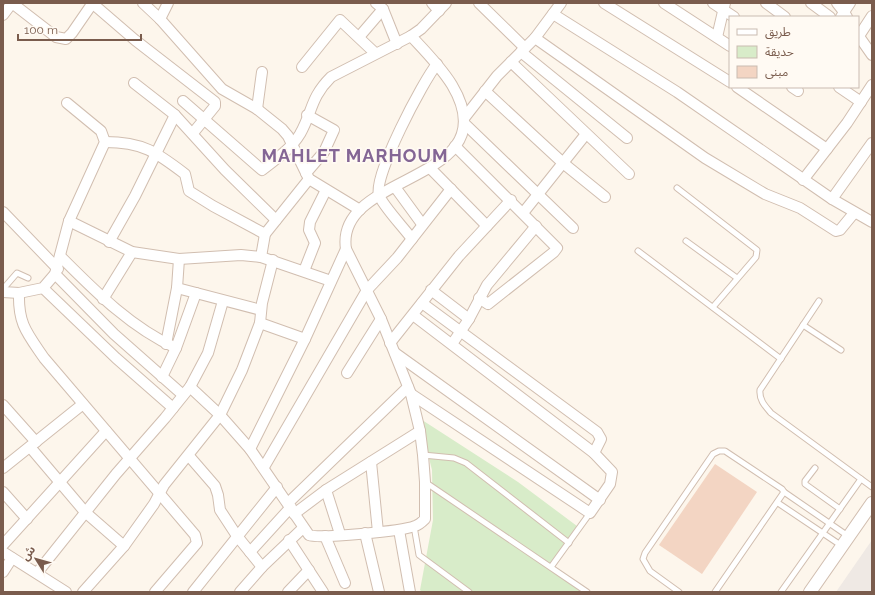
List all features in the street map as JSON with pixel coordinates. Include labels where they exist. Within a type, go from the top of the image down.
[{"type":"street","points":[[4,11],[12,3],[56,37],[66,39],[72,33],[92,3],[135,40],[215,102],[216,106],[193,133]]},
{"type":"street","points":[[143,3],[160,19],[222,89],[257,109],[282,129],[307,176],[326,190],[360,210]]},
{"type":"street","points":[[160,19],[168,3]]},
{"type":"street","points":[[432,3],[439,11]]},
{"type":"street","points":[[183,101],[205,118],[262,170],[292,146],[300,134],[317,94],[331,77],[375,53],[397,44],[411,36],[446,3]]},
{"type":"street","points":[[479,3],[523,50],[627,138]]},
{"type":"street","points":[[3,212],[114,334],[162,377],[187,391],[220,415],[264,467],[303,528],[312,536],[399,530],[414,526],[422,522],[426,515],[425,482],[420,431],[409,391],[381,319],[346,249],[345,239],[347,230],[360,210],[379,196],[430,168],[450,152],[461,136],[465,121],[485,91],[535,38],[561,3]]},
{"type":"street","points":[[604,3],[729,81]]},
{"type":"street","points":[[713,3],[724,6],[733,16]]},
{"type":"street","points":[[766,3],[784,16]]},
{"type":"street","points":[[811,3],[829,16]]},
{"type":"street","points":[[837,3],[844,16]]},
{"type":"street","points":[[844,16],[850,3]]},
{"type":"street","points":[[671,5],[729,45]]},
{"type":"street","points":[[359,37],[380,6]]},
{"type":"street","points":[[380,6],[397,44]]},
{"type":"street","points":[[717,37],[724,6]]},
{"type":"street","points":[[554,14],[677,92],[832,199],[872,222]]},
{"type":"street","points":[[859,35],[872,16]]},
{"type":"street","points":[[302,68],[340,20],[375,53]]},
{"type":"street","points":[[411,36],[437,64],[455,90],[465,121],[573,228]]},
{"type":"street","points":[[859,37],[872,55]]},
{"type":"street","points":[[535,38],[705,158],[755,189],[800,208],[836,231],[842,228],[854,213]]},
{"type":"street","points":[[511,62],[629,174]]},
{"type":"street","points":[[412,239],[379,196],[379,181],[420,88],[437,64]]},
{"type":"street","points":[[257,109],[262,72]]},
{"type":"street","points":[[134,83],[175,115],[193,133],[225,170],[276,220]]},
{"type":"street","points":[[803,180],[827,149],[872,85]]},
{"type":"street","points":[[739,88],[827,149]]},
{"type":"street","points":[[840,88],[861,102]]},
{"type":"street","points":[[485,91],[563,163],[605,197]]},
{"type":"street","points":[[3,292],[19,292],[43,288],[56,272],[69,221],[105,142],[101,131],[67,103]]},
{"type":"street","points":[[261,257],[265,234],[324,152],[334,130],[308,114]]},
{"type":"street","points":[[109,242],[135,196],[175,115]]},
{"type":"street","points":[[523,213],[586,134]]},
{"type":"street","points":[[105,142],[125,142],[156,152],[185,174],[189,191],[213,206],[265,234]]},
{"type":"street","points":[[832,199],[872,143]]},
{"type":"street","points":[[455,146],[556,246],[556,250],[488,304],[479,298]]},
{"type":"street","points":[[430,168],[487,226]]},
{"type":"street","points":[[395,187],[422,224]]},
{"type":"street","points":[[264,467],[367,290],[397,258],[422,224],[451,189]]},
{"type":"street","points":[[304,271],[315,243],[309,230],[310,222],[326,190]]},
{"type":"street","points":[[392,348],[413,315],[459,256],[511,200]]},
{"type":"street","points":[[69,221],[132,252],[179,259],[241,255],[261,257],[274,260],[331,281]]},
{"type":"street","points":[[452,344],[462,331],[487,285],[536,226]]},
{"type":"street","points":[[250,449],[305,339],[346,249]]},
{"type":"street","points":[[103,299],[132,252]]},
{"type":"street","points":[[60,256],[103,299],[147,332],[166,344],[176,348]]},
{"type":"street","points":[[166,344],[177,288],[179,259]]},
{"type":"street","points":[[83,592],[124,546],[161,492],[164,485],[189,456],[220,415],[242,370],[260,323],[262,303],[274,260]]},
{"type":"street","points":[[43,288],[116,358],[173,408]]},
{"type":"street","points":[[177,288],[222,301],[262,310]]},
{"type":"street","points":[[432,290],[469,319]]},
{"type":"street","points":[[19,292],[20,318],[26,331],[44,358],[106,431],[161,492],[195,535],[197,543],[155,592]]},
{"type":"street","points":[[162,377],[176,348],[196,293]]},
{"type":"street","points":[[37,573],[130,457],[187,391],[208,353],[222,301]]},
{"type":"street","points":[[422,303],[597,432],[601,439],[594,453]]},
{"type":"street","points":[[409,391],[590,513],[610,484],[612,472],[594,453],[413,315]]},
{"type":"street","points":[[347,374],[381,319]]},
{"type":"street","points":[[260,323],[305,339]]},
{"type":"street","points":[[392,348],[600,500]]},
{"type":"street","points":[[250,552],[291,508],[409,391]]},
{"type":"street","points":[[3,468],[83,404]]},
{"type":"street","points":[[3,405],[33,444],[60,483],[85,512],[124,546]]},
{"type":"street","points":[[3,545],[106,431]]},
{"type":"street","points":[[291,508],[326,490],[420,431]]},
{"type":"street","points":[[189,456],[215,486],[220,510],[237,536],[262,567]]},
{"type":"street","points":[[371,462],[378,532]]},
{"type":"street","points":[[193,592],[277,487]]},
{"type":"street","points":[[326,490],[340,534]]},
{"type":"street","points":[[4,494],[27,520]]},
{"type":"street","points":[[810,592],[872,502]]},
{"type":"street","points":[[240,592],[262,567],[303,528]]},
{"type":"street","points":[[399,530],[410,592]]},
{"type":"street","points":[[365,533],[379,592]]},
{"type":"street","points":[[325,536],[345,583]]},
{"type":"street","points":[[289,540],[323,592]]},
{"type":"street","points":[[3,552],[66,592]]},
{"type":"street","points":[[3,572],[12,558]]},
{"type":"street","points":[[288,592],[309,570]]},
{"type":"lane","points":[[677,188],[757,250],[756,257],[713,307]]},
{"type":"lane","points":[[686,241],[738,278]]},
{"type":"lane","points":[[638,251],[781,359]]},
{"type":"lane","points":[[3,289],[17,272],[28,278]]},
{"type":"lane","points":[[819,301],[760,390],[759,396],[765,407],[872,488]]},
{"type":"lane","points":[[803,325],[841,350]]},
{"type":"lane","points":[[679,592],[650,571],[643,559],[645,553],[713,454],[719,451],[731,454],[830,523],[845,541]]},
{"type":"lane","points":[[423,456],[454,458],[466,462],[569,543]]},
{"type":"lane","points":[[815,468],[805,481],[805,484],[840,509]]},
{"type":"lane","points":[[781,592],[861,479]]},
{"type":"lane","points":[[425,482],[587,592]]},
{"type":"lane","points":[[715,592],[778,503],[784,492]]},
{"type":"lane","points":[[778,503],[823,533],[845,541]]},
{"type":"lane","points":[[551,567],[590,513]]},
{"type":"lane","points":[[414,526],[419,555],[469,592]]},
{"type":"shaded area","points":[[872,540],[872,592],[836,592]]},
{"type":"green space","points":[[419,418],[518,482],[581,529],[553,568],[585,592],[422,592],[420,590],[433,520],[432,470]]},
{"type":"building","points":[[715,464],[757,492],[702,574],[659,545]]},
{"type":"district","name":"MAHLET MARHOUM","points":[[355,155]]}]
